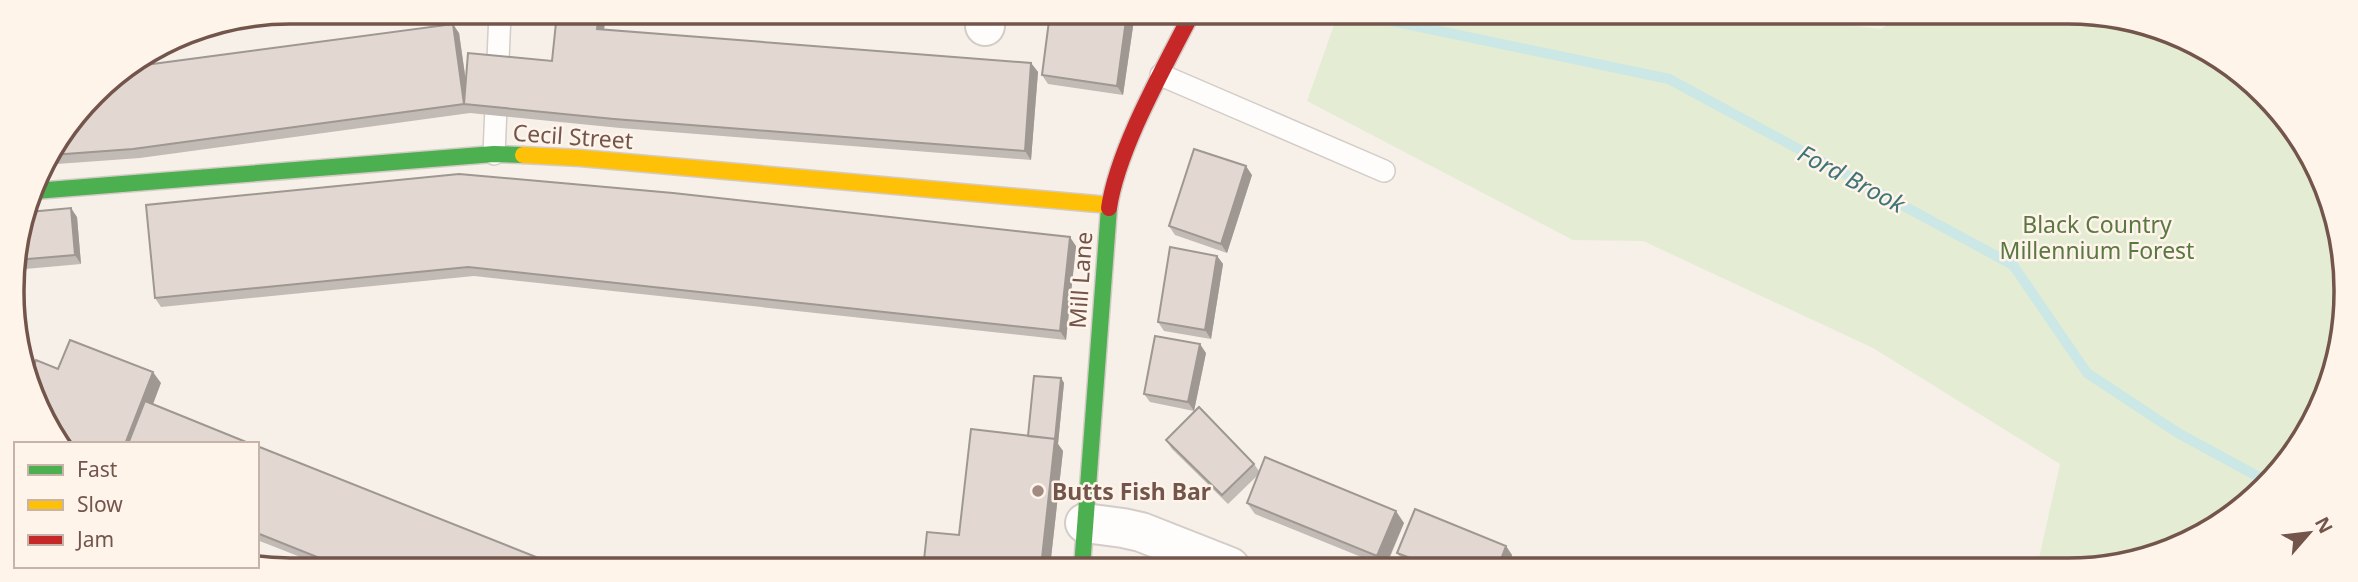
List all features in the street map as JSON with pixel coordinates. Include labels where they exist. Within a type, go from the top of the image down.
[{"type":"street","name":"Mill Lane","points":[[1083,558],[1109,205],[1119,169],[1186,24]]},
{"type":"street","name":"Cecil Street","points":[[45,190],[494,154],[580,158],[1109,205]]},
{"type":"street","points":[[1085,523],[1141,532],[1207,558]]},
{"type":"lane","points":[[494,154],[500,24]]},
{"type":"lane","points":[[1161,75],[1384,171]]},
{"type":"green space","name":"Black Country Millennium Forest","points":[[1334,24],[1840,24],[1881,29],[1889,24],[2067,24],[2136,34],[2185,52],[2215,69],[2267,115],[2298,158],[2319,205],[2331,256],[2333,308],[2324,360],[2306,409],[2289,439],[2243,491],[2215,513],[2185,530],[2136,548],[2084,557],[2039,558],[2060,464],[1873,348],[1643,241],[1573,240],[1307,101]]},
{"type":"building","points":[[453,24],[464,104],[133,149],[62,154],[91,115],[115,91],[151,64]]},
{"type":"building","points":[[556,24],[598,24],[597,29],[1031,63],[1025,151],[614,119],[464,104],[468,53],[552,61]]},
{"type":"building","points":[[1049,24],[1125,24],[1117,86],[1042,75]]},
{"type":"building","points":[[1194,149],[1246,166],[1221,244],[1169,226]]},
{"type":"building","points":[[459,174],[673,193],[1070,237],[1060,331],[468,267],[155,298],[146,205]]},
{"type":"building","points":[[71,208],[75,255],[27,259],[37,211]]},
{"type":"building","points":[[1170,247],[1217,256],[1205,330],[1158,322]]},
{"type":"building","points":[[1155,336],[1200,344],[1188,402],[1144,394]]},
{"type":"building","points":[[70,340],[153,372],[126,442],[71,442],[52,409],[35,363],[36,360],[58,369]]},
{"type":"building","points":[[1034,376],[1061,378],[1055,439],[1028,436]]},
{"type":"building","points":[[145,401],[246,442],[129,442]]},
{"type":"building","points":[[1199,407],[1254,464],[1222,495],[1166,440]]},
{"type":"building","points":[[971,429],[1055,439],[1042,558],[924,558],[927,532],[959,535]]},
{"type":"building","points":[[259,447],[538,558],[320,558],[259,534]]},
{"type":"building","points":[[1265,457],[1396,511],[1377,556],[1247,503]]},
{"type":"building","points":[[1415,509],[1506,546],[1501,558],[1410,558],[1397,553]]},
{"type":"waterway","name":"Ford Brook","points":[[1406,24],[1669,79],[2013,265],[2087,373],[2178,433],[2258,476]]},
{"type":"traffic: fast","points":[[45,190],[494,154],[523,155]]},
{"type":"traffic: fast","points":[[1083,558],[1109,208]]},
{"type":"traffic: slow","points":[[523,155],[1109,205]]},
{"type":"traffic: jam","points":[[1109,208],[1132,134],[1186,24]]},
{"type":"place","name":"Butts Fish Bar","points":[[1038,491]]}]
